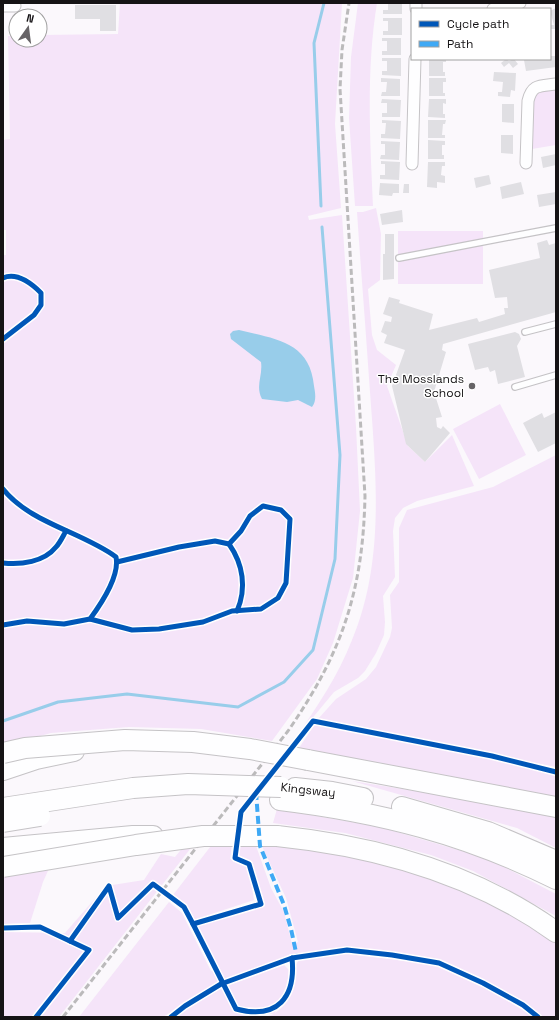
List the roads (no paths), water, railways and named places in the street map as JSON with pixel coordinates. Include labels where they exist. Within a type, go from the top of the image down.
[{"type":"highway","points":[[3,753],[26,748],[125,740],[193,742],[250,749],[556,807]]},
{"type":"highway","points":[[3,770],[36,759],[125,740]]},
{"type":"highway","name":"Kingsway","points":[[3,808],[133,788],[188,784],[281,793],[332,792],[380,801],[434,815],[488,832],[556,861]]},
{"type":"highway","points":[[3,822],[123,802],[186,797],[240,797],[281,793],[433,829],[486,848],[556,879]]},
{"type":"highway","points":[[3,848],[133,836],[277,836],[344,845],[400,858],[478,888],[515,906],[556,932]]},
{"type":"highway","points":[[3,867],[136,844],[203,836]]},
{"type":"street","points":[[498,8],[520,3]]},
{"type":"street","points":[[3,6],[15,6]]},
{"type":"street","points":[[412,164],[415,60]]},
{"type":"street","points":[[526,163],[528,101],[530,92],[534,88],[540,86],[556,84]]},
{"type":"lane","points":[[399,258],[556,228]]},
{"type":"lane","points":[[525,332],[556,324]]},
{"type":"lane","points":[[515,387],[556,375]]},
{"type":"water","points":[[239,330],[277,340],[288,344],[298,351],[306,360],[311,371],[315,396],[315,402],[312,407],[298,400],[287,402],[262,399],[259,390],[261,362],[231,339],[230,334],[233,331]]},
{"type":"waterway","points":[[321,206],[314,43],[324,3]]},
{"type":"waterway","points":[[3,721],[58,702],[127,694],[238,707],[284,682],[313,650],[335,559],[340,455],[322,227]]},
{"type":"railway","points":[[63,1017],[288,731],[323,675],[336,647],[354,592],[360,562],[365,496],[340,89],[342,50],[349,3]]},
{"type":"place","name":"The Mosslands School","points":[[472,386]]}]
